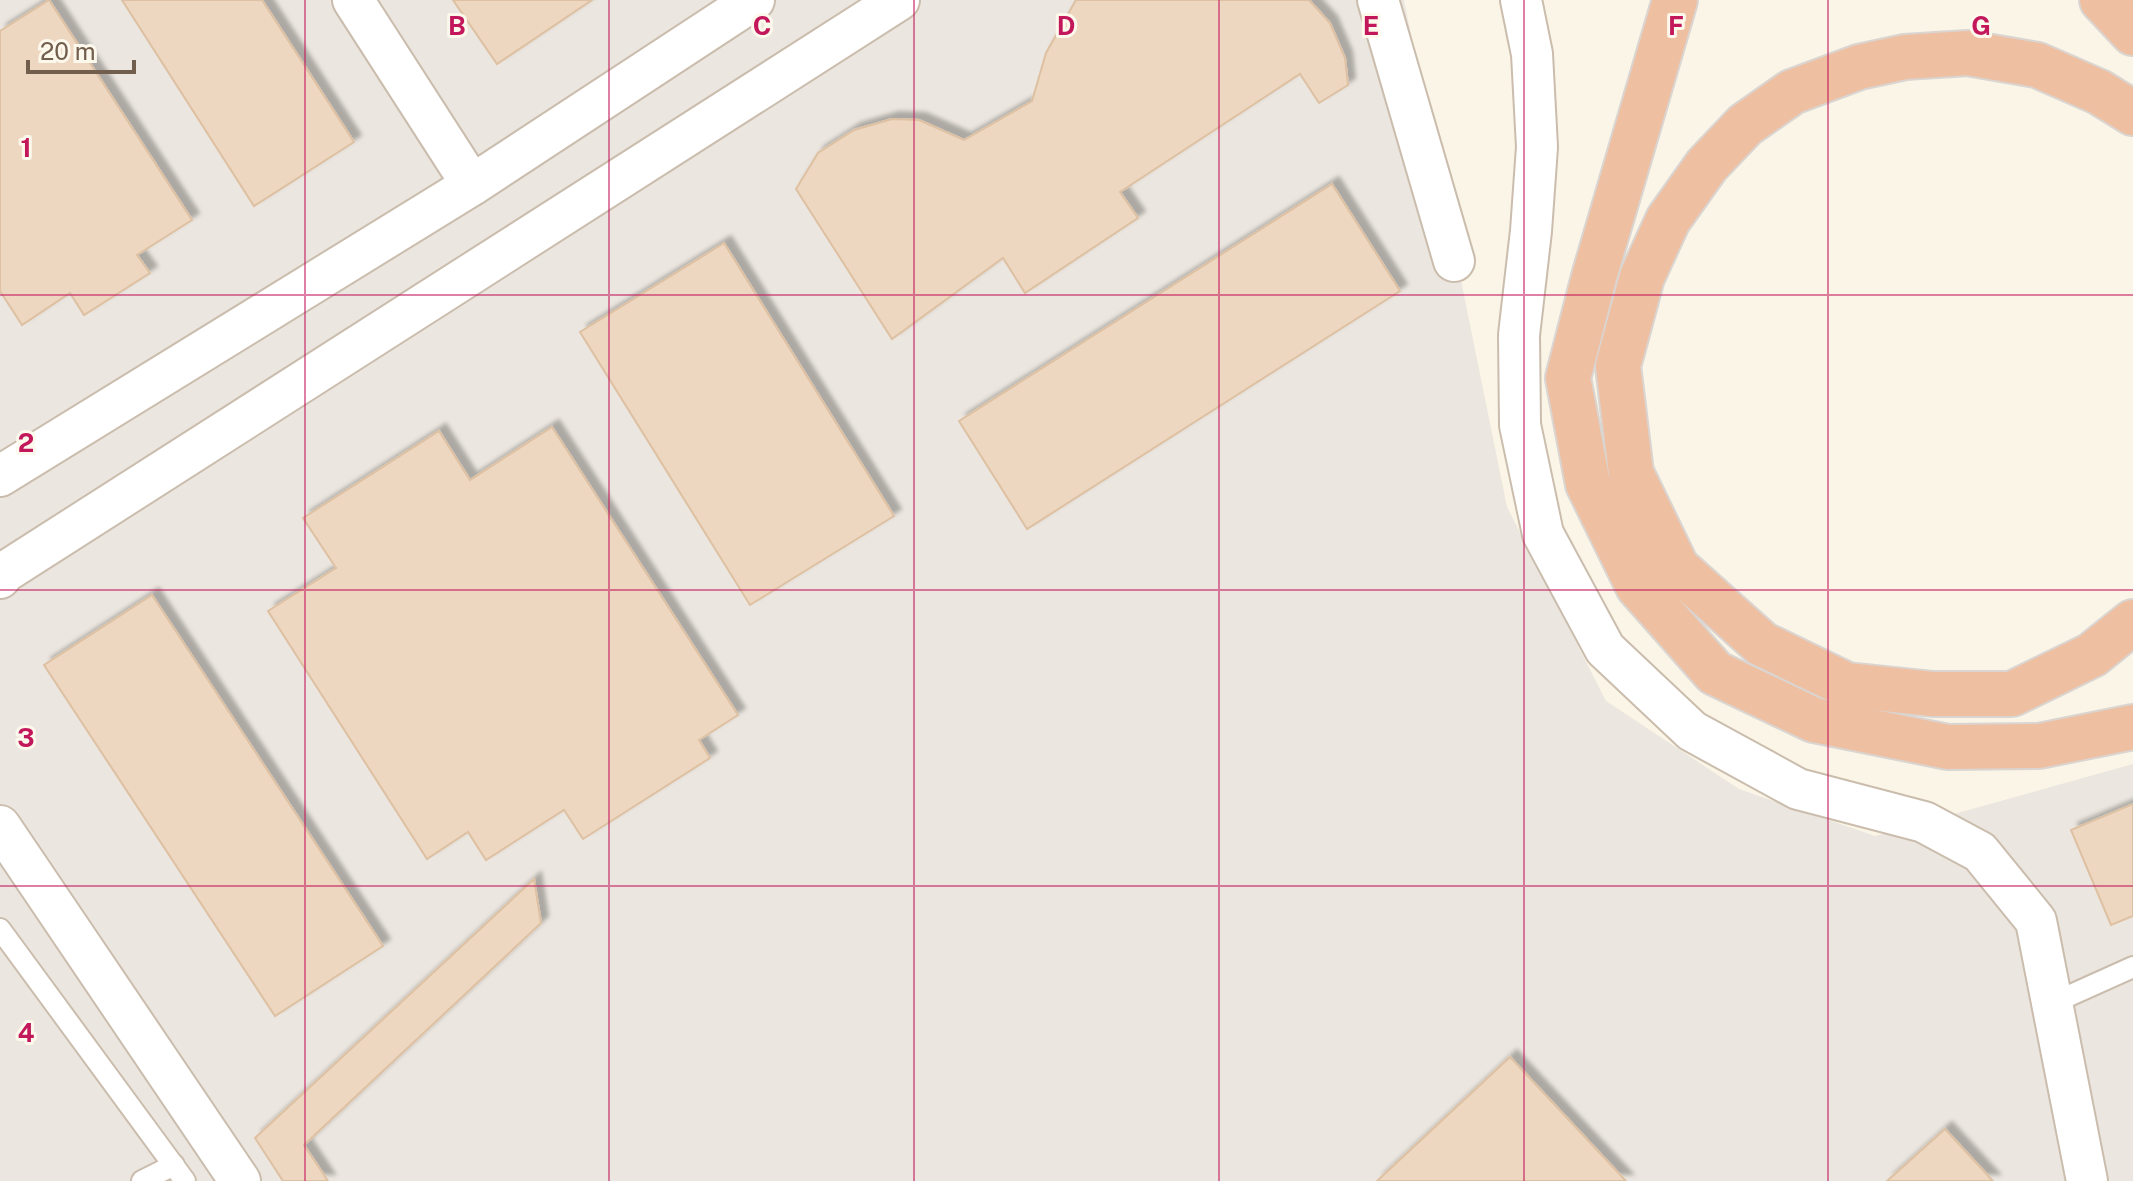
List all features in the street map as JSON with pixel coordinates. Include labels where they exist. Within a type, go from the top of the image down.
[{"type":"highway","points":[[1675,0],[1594,277],[1568,378],[1588,484],[1638,586],[1715,673],[1814,720],[1948,747],[2039,746],[2133,727]]},
{"type":"highway","points":[[2102,0],[2133,33]]},
{"type":"highway","points":[[2133,113],[2099,92],[2037,65],[1968,53],[1890,60],[1859,67],[1792,92],[1745,125],[1707,165],[1668,220],[1642,277],[1618,366],[1631,473],[1677,568],[1762,644],[1776,651],[1847,685],[1933,694],[2012,694],[2092,655],[2133,622]]},
{"type":"street","points":[[353,0],[472,185]]},
{"type":"street","points":[[0,476],[472,185],[754,0]]},
{"type":"street","points":[[0,578],[899,0]]},
{"type":"street","points":[[1378,0],[1454,261]]},
{"type":"street","points":[[1521,0],[1532,54],[1537,147],[1519,335],[1520,425],[1543,534],[1605,649],[1692,731],[1798,789],[1924,822],[1980,852],[2036,921],[2087,1181]]},
{"type":"street","points":[[0,826],[240,1181]]},
{"type":"lane","points":[[0,929],[180,1173],[142,1181]]},
{"type":"lane","points":[[2053,1003],[2133,967]]},
{"type":"shaded area","points":[[0,0],[1404,0],[1507,507],[1606,701],[1739,789],[1875,836],[2133,764],[2133,1181],[0,1181]]},
{"type":"building","points":[[49,0],[192,220],[137,255],[150,273],[84,315],[70,293],[22,325],[0,291],[0,31]]},
{"type":"building","points":[[122,0],[262,0],[354,142],[254,206]]},
{"type":"building","points":[[453,0],[592,0],[497,64]]},
{"type":"building","points":[[1076,0],[1309,0],[1330,23],[1345,58],[1348,85],[1319,103],[1300,74],[1120,192],[1138,218],[1025,293],[1003,258],[892,339],[796,189],[818,153],[854,130],[892,119],[919,120],[964,140],[1032,101],[1046,53]]},
{"type":"building","points":[[1332,184],[1400,291],[1027,529],[959,421]]},
{"type":"building","points":[[724,243],[894,516],[750,605],[580,332]]},
{"type":"building","points":[[552,427],[738,715],[699,740],[710,758],[583,839],[564,810],[486,860],[468,832],[427,859],[268,611],[336,568],[303,518],[439,431],[470,480]]},
{"type":"building","points":[[152,595],[383,946],[275,1016],[44,665]]},
{"type":"building","points":[[2133,804],[2133,916],[2111,925],[2071,830]]},
{"type":"building","points":[[534,879],[541,923],[304,1145],[328,1181],[283,1181],[255,1138]]},
{"type":"building","points":[[1510,1057],[1626,1181],[1377,1181]]},
{"type":"building","points":[[1945,1129],[1993,1181],[1887,1181]]}]
